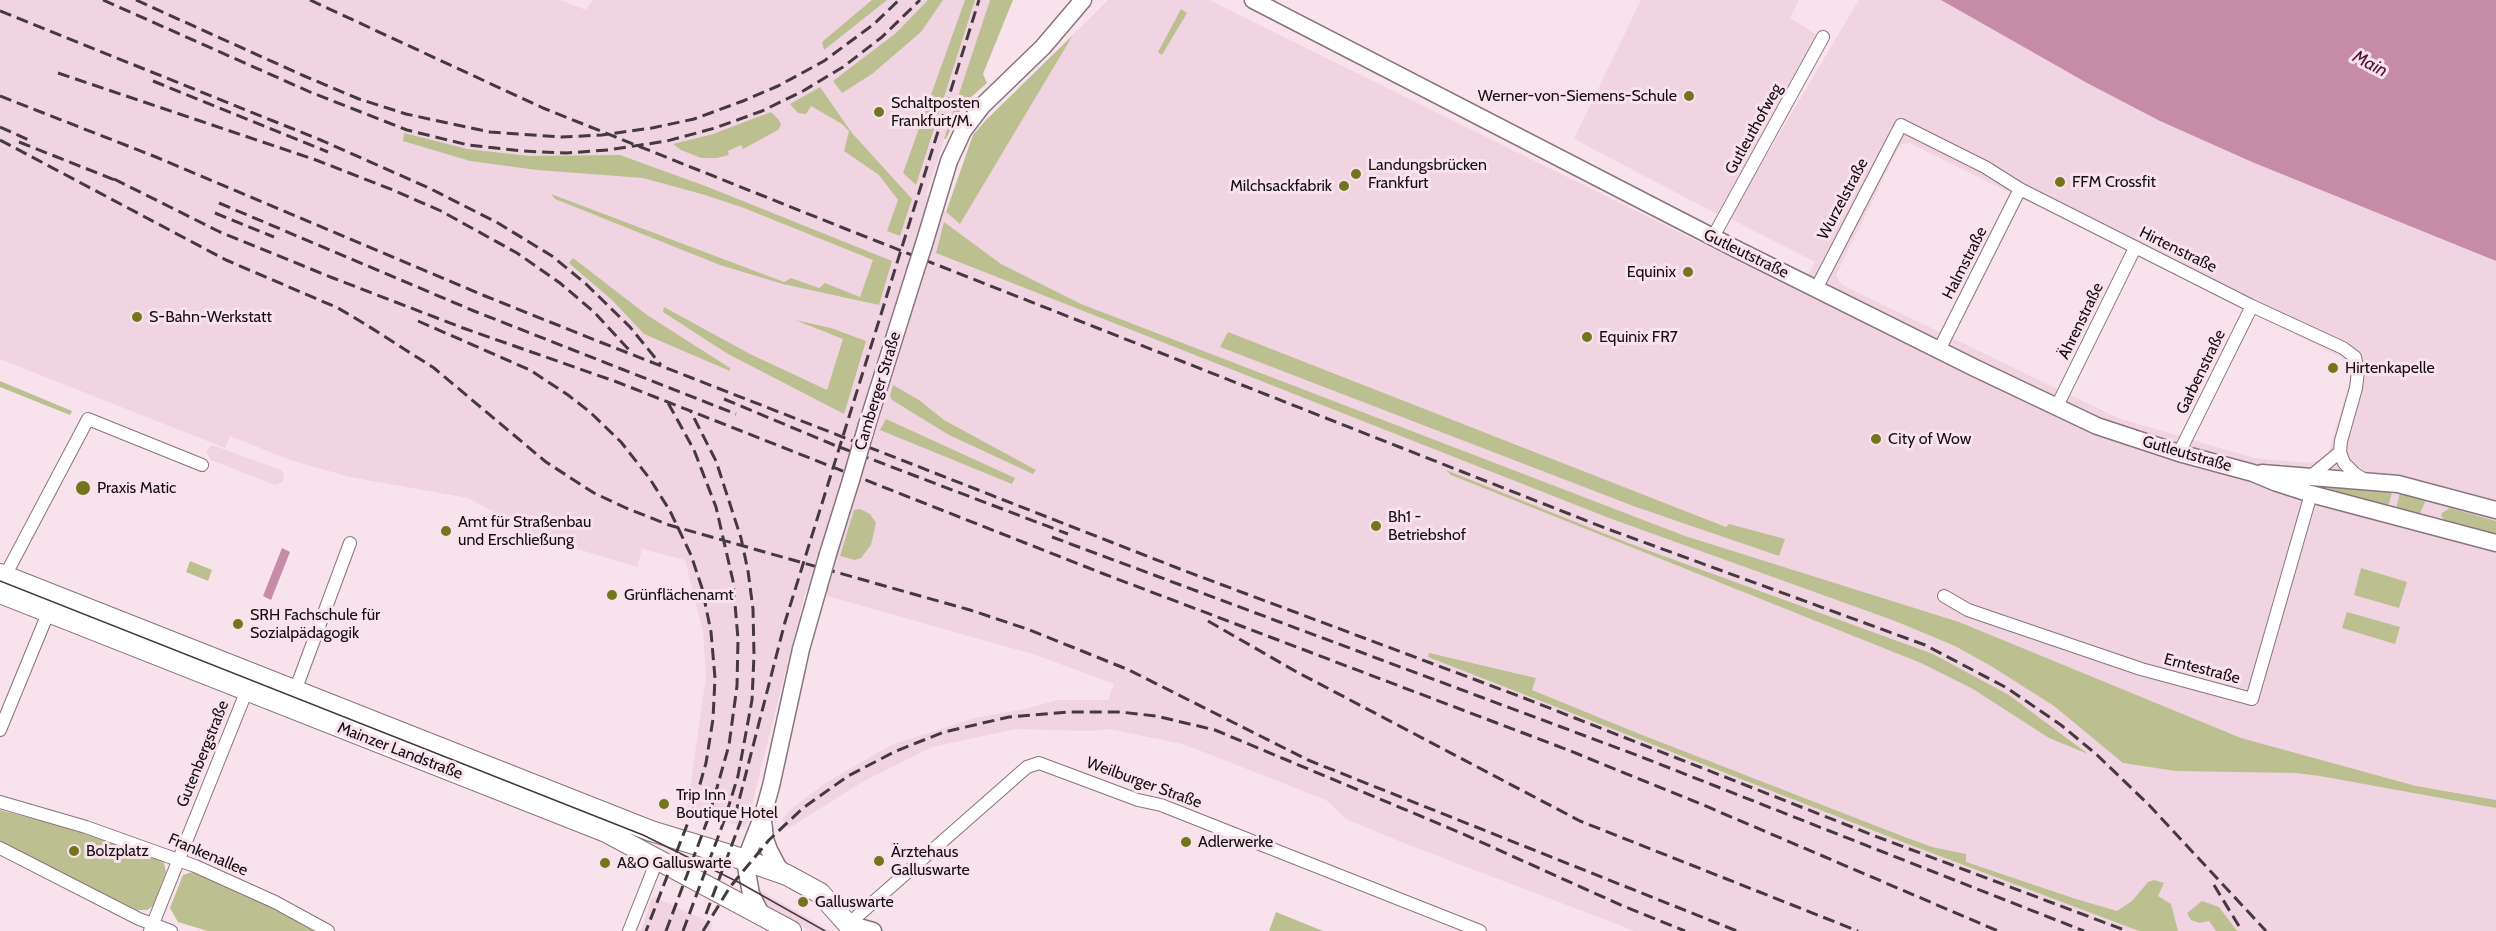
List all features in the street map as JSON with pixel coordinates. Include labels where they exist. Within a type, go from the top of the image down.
[{"type":"main road","name":"Gutleutstraße","points":[[1253,0],[1816,289],[2097,426],[2179,453],[2253,473],[2311,494],[2496,543]]},
{"type":"main road","name":"Camberger Straße","points":[[745,861],[763,815],[801,649],[828,554],[956,144],[970,120],[1043,47],[1079,3]]},
{"type":"main road","name":"Gutleutstraße","points":[[2253,473],[2365,480],[2418,488],[2496,510]]},
{"type":"main road","name":"Mainzer Landstraße","points":[[2,581],[247,690],[651,831],[787,875],[820,893],[848,929]]},
{"type":"main road","name":"Mainzer Landstraße","points":[[52,604],[295,691],[606,832],[790,931]]},
{"type":"main road","name":"Camberger Straße","points":[[763,815],[764,832],[769,850],[778,867],[787,875]]},
{"type":"main road","points":[[745,861],[751,894],[761,914]]},
{"type":"main road","points":[[848,929],[873,931]]},
{"type":"street","name":"Gutleuthofweg","points":[[1713,237],[1823,36]]},
{"type":"street","name":"Hirtenstraße","points":[[1901,125],[2135,248],[2343,348],[2355,357],[2358,371],[2340,452]]},
{"type":"street","name":"Wurzelstraße","points":[[1816,289],[1901,125]]},
{"type":"street","name":"Halmstraße","points":[[1938,350],[2020,189]]},
{"type":"street","name":"Ährenstraße","points":[[2056,408],[2135,248]]},
{"type":"street","name":"Garbenstraße","points":[[2179,453],[2252,306]]},
{"type":"street","points":[[2,581],[88,419],[202,465]]},
{"type":"street","points":[[2311,476],[2340,452],[2344,463],[2365,480]]},
{"type":"street","name":"Erntestraße","points":[[1944,596],[1968,610],[2130,666],[2252,699],[2311,494]]},
{"type":"street","points":[[295,691],[350,543]]},
{"type":"street","points":[[0,730],[52,604]]},
{"type":"street","name":"Gutenbergstraße","points":[[152,928],[247,690]]},
{"type":"street","name":"Weilburger Straße","points":[[848,929],[1027,767],[1038,763],[1138,800],[1161,805],[1480,931]]},
{"type":"street","name":"Frankenallee","points":[[0,802],[86,826],[179,860],[275,902],[327,931]]},
{"type":"street","points":[[0,848],[152,928],[171,931]]},
{"type":"street","points":[[629,931],[658,858]]},
{"type":"shaded area","points":[[0,0],[560,0],[586,10],[593,0],[990,0],[926,195],[960,224],[1073,35],[1108,0],[1209,0],[1800,292],[1815,262],[1729,218],[1859,0],[1941,0],[2087,83],[2160,121],[2252,162],[2496,261],[2496,931],[1635,931],[1406,844],[1346,819],[1326,800],[1183,744],[1109,729],[1090,731],[1016,729],[932,747],[864,781],[789,828],[782,820],[790,810],[824,784],[891,745],[975,718],[1021,710],[1058,700],[1108,700],[1114,684],[1036,655],[806,590],[746,828],[687,810],[706,676],[703,632],[685,560],[642,549],[637,567],[512,529],[500,515],[468,498],[350,477],[290,460],[230,436],[225,448],[0,359]],"holes":[[[1910,143],[2343,358],[2351,377],[2329,452],[2320,460],[2307,463],[2254,458],[2118,418],[1844,286],[1836,275],[1898,149],[1902,144]]]},
{"type":"shaded area","name":"Werner-von-Siemens-Schule","points":[[1641,0],[1799,0],[1790,18],[1817,35],[1717,214],[1574,139]]},
{"type":"shaded area","points":[[212,445],[281,470],[284,476],[283,482],[275,485],[211,460],[206,452]]},
{"type":"shaded area","points":[[755,887],[830,931],[810,931],[761,902]]},
{"type":"shaded area","points":[[655,897],[713,924],[710,931],[641,931],[652,898]]},
{"type":"green space","points":[[872,0],[887,0],[824,50],[822,42]]},
{"type":"green space","points":[[928,0],[943,0],[921,32],[872,74],[842,93],[833,81],[896,33]]},
{"type":"green space","points":[[965,0],[975,0],[916,185],[903,173]]},
{"type":"green space","points":[[990,0],[1013,0],[983,74],[987,83],[969,99],[944,139]]},
{"type":"green space","points":[[1181,9],[1187,13],[1162,55],[1158,52]]},
{"type":"green space","points":[[1073,35],[960,224],[946,212],[973,135]]},
{"type":"green space","points":[[820,87],[852,133],[912,199],[900,236],[887,231],[898,200],[879,175],[844,151],[849,131],[842,124],[811,106],[806,114],[798,113],[790,104]]},
{"type":"green space","points":[[771,112],[781,125],[778,130],[743,149],[741,145],[728,151],[729,155],[701,158],[673,144],[713,134]]},
{"type":"green space","points":[[404,133],[467,149],[529,156],[620,155],[708,187],[892,261],[879,305],[783,284],[720,265],[555,199],[551,194],[784,282],[791,278],[819,288],[825,283],[860,297],[873,260],[744,208],[643,178],[537,170],[470,161],[403,141]]},
{"type":"green space","points":[[944,222],[1001,264],[1081,304],[1685,536],[1959,622],[2241,738],[2416,786],[2496,800],[2496,808],[2296,773],[2176,771],[2123,763],[2054,706],[1955,646],[1895,621],[1609,518],[936,253]]},
{"type":"green space","points":[[573,258],[647,315],[730,368],[730,371],[644,334],[612,300],[569,263]]},
{"type":"green space","points":[[664,307],[750,354],[827,390],[843,339],[795,320],[831,328],[866,341],[844,414],[728,354],[663,312]]},
{"type":"green space","points":[[1228,332],[1726,527],[1729,524],[1785,539],[1779,556],[1636,507],[1220,347]]},
{"type":"green space","points":[[0,381],[72,411],[70,415],[0,387]]},
{"type":"green space","points":[[893,385],[919,400],[944,420],[1036,470],[1033,474],[949,435],[892,400],[890,396]]},
{"type":"green space","points":[[886,419],[1015,478],[1012,484],[880,430]]},
{"type":"green space","points":[[1446,470],[1628,543],[1933,654],[2009,695],[2088,754],[2049,738],[1973,689],[1921,663],[1451,475]]},
{"type":"green space","points":[[2327,488],[2392,492],[2388,508]]},
{"type":"green space","points":[[2400,493],[2427,497],[2419,516],[2396,509]]},
{"type":"green space","points":[[2450,508],[2496,521],[2496,538],[2446,522],[2441,516]]},
{"type":"green space","points":[[860,509],[870,514],[876,523],[871,545],[861,558],[855,560],[840,556],[854,510]]},
{"type":"green space","points":[[190,561],[212,570],[208,581],[186,572]]},
{"type":"green space","points":[[2361,568],[2407,582],[2399,608],[2354,595]]},
{"type":"green space","points":[[2347,612],[2400,627],[2395,644],[2342,628]]},
{"type":"green space","points":[[1429,653],[1536,678],[1532,690],[1637,733],[1902,836],[1932,847],[1966,854],[1966,862],[2076,899],[2117,911],[2132,901],[2148,882],[2154,880],[2164,883],[2158,896],[2171,904],[2178,931],[2139,931],[1900,841],[1428,657]]},
{"type":"green space","points":[[0,810],[84,832],[159,858],[164,863],[166,872],[153,906],[147,910],[137,910],[0,842]]},
{"type":"green space","points":[[192,872],[272,906],[318,931],[208,931],[178,922],[170,908],[183,875]]},
{"type":"green space","points":[[2202,901],[2219,907],[2237,931],[2216,931],[2209,921],[2199,923],[2191,920],[2187,913]]},
{"type":"green space","points":[[1276,912],[1323,931],[1269,931]]},
{"type":"water","name":"Main","points":[[1941,0],[2496,0],[2496,261],[2252,162],[2160,121],[2087,83]]},
{"type":"water","points":[[282,548],[290,552],[271,600],[263,596]]},
{"type":"tram line","points":[[0,581],[643,835],[740,883],[825,931]]},
{"type":"railway","points":[[103,0],[310,92],[407,130],[468,145],[566,153],[608,150],[667,141],[715,128],[762,111],[803,91],[843,67],[882,37],[920,0]]},
{"type":"railway","points":[[136,0],[359,99],[406,114],[490,132],[561,137],[602,135],[652,128],[694,119],[743,101],[778,86],[824,61],[874,24],[899,0]]},
{"type":"railway","points":[[310,0],[543,108],[1605,528],[1925,645],[2007,688],[2061,725],[2096,754],[2149,805],[2266,931]]},
{"type":"railway","points":[[735,816],[785,622],[979,0]]},
{"type":"railway","points":[[0,11],[323,141],[429,188],[498,223],[552,256],[586,284],[630,327],[661,365]]},
{"type":"railway","points":[[58,73],[316,160],[441,211],[517,253],[560,283],[594,312],[631,352]]},
{"type":"railway","points":[[153,81],[328,152]]},
{"type":"railway","points":[[0,96],[156,157],[600,342],[1180,569],[1524,698],[1875,836],[2127,931]]},
{"type":"railway","points":[[0,127],[31,141]]},
{"type":"railway","points":[[0,140],[226,260],[338,308],[434,368],[546,462],[594,493],[626,508],[669,525],[970,610],[1030,630],[1129,670],[1308,760],[1737,931]]},
{"type":"railway","points":[[19,142],[120,182]]},
{"type":"railway","points":[[114,179],[220,232],[333,278],[463,328],[617,382],[1104,574],[1568,750],[1701,804],[1998,931]]},
{"type":"railway","points":[[219,203],[474,311],[736,414]]},
{"type":"railway","points":[[215,213],[274,237]]},
{"type":"railway","points":[[418,321],[530,370],[590,412],[621,442],[650,479],[670,511],[691,555],[702,588],[711,632],[715,678],[713,719],[706,763],[692,812],[646,931]]},
{"type":"railway","points":[[724,399],[834,445],[1068,534]]},
{"type":"railway","points":[[666,931],[709,816],[729,745],[737,686],[738,639],[733,581],[716,507],[694,450],[667,401]]},
{"type":"railway","points":[[683,931],[724,821],[738,776],[752,700],[754,655],[753,609],[741,538],[716,461],[690,410]]},
{"type":"railway","points":[[1052,537],[1639,756],[2084,931]]},
{"type":"railway","points":[[1208,621],[1295,671],[1580,821],[1858,931]]},
{"type":"railway","points":[[703,931],[730,887],[769,840],[803,808],[848,776],[896,751],[944,732],[1009,717],[1068,712],[1120,712],[1156,716],[1215,730],[1461,833],[1623,906],[1685,931]]},
{"type":"railway","points":[[706,914],[746,807]]},
{"type":"railway","points":[[2214,885],[2242,931]]},
{"type":"place","name":"Werner-von-Siemens-Schule","points":[[1689,96]]},
{"type":"place","name":"Schaltposten Frankfurt/M.","points":[[879,112]]},
{"type":"place","name":"Landungsbrücken Frankfurt","points":[[1356,174]]},
{"type":"place","name":"FFM Crossfit","points":[[2060,182]]},
{"type":"place","name":"Milchsackfabrik","points":[[1344,186]]},
{"type":"place","name":"Equinix","points":[[1688,272]]},
{"type":"place","name":"S-Bahn-Werkstatt","points":[[137,317]]},
{"type":"place","name":"Equinix FR7","points":[[1587,337]]},
{"type":"place","name":"Hirtenkapelle","points":[[2333,368]]},
{"type":"place","name":"City of Wow","points":[[1876,439]]},
{"type":"place","name":"Praxis Matic","points":[[83,488]]},
{"type":"place","name":"Bh1 - Betriebshof","points":[[1376,526]]},
{"type":"place","name":"Amt für Straßenbau und Erschließung","points":[[446,531]]},
{"type":"place","name":"Grünflächenamt","points":[[612,595]]},
{"type":"place","name":"SRH Fachschule für Sozialpädagogik","points":[[238,624]]},
{"type":"place","name":"Trip Inn Boutique Hotel","points":[[664,804]]},
{"type":"place","name":"Adlerwerke","points":[[1186,842]]},
{"type":"place","name":"Bolzplatz","points":[[74,851]]},
{"type":"place","name":"Ärztehaus Galluswarte","points":[[879,861]]},
{"type":"place","name":"A&O Galluswarte","points":[[605,863]]},
{"type":"place","name":"Galluswarte","points":[[803,902]]}]
